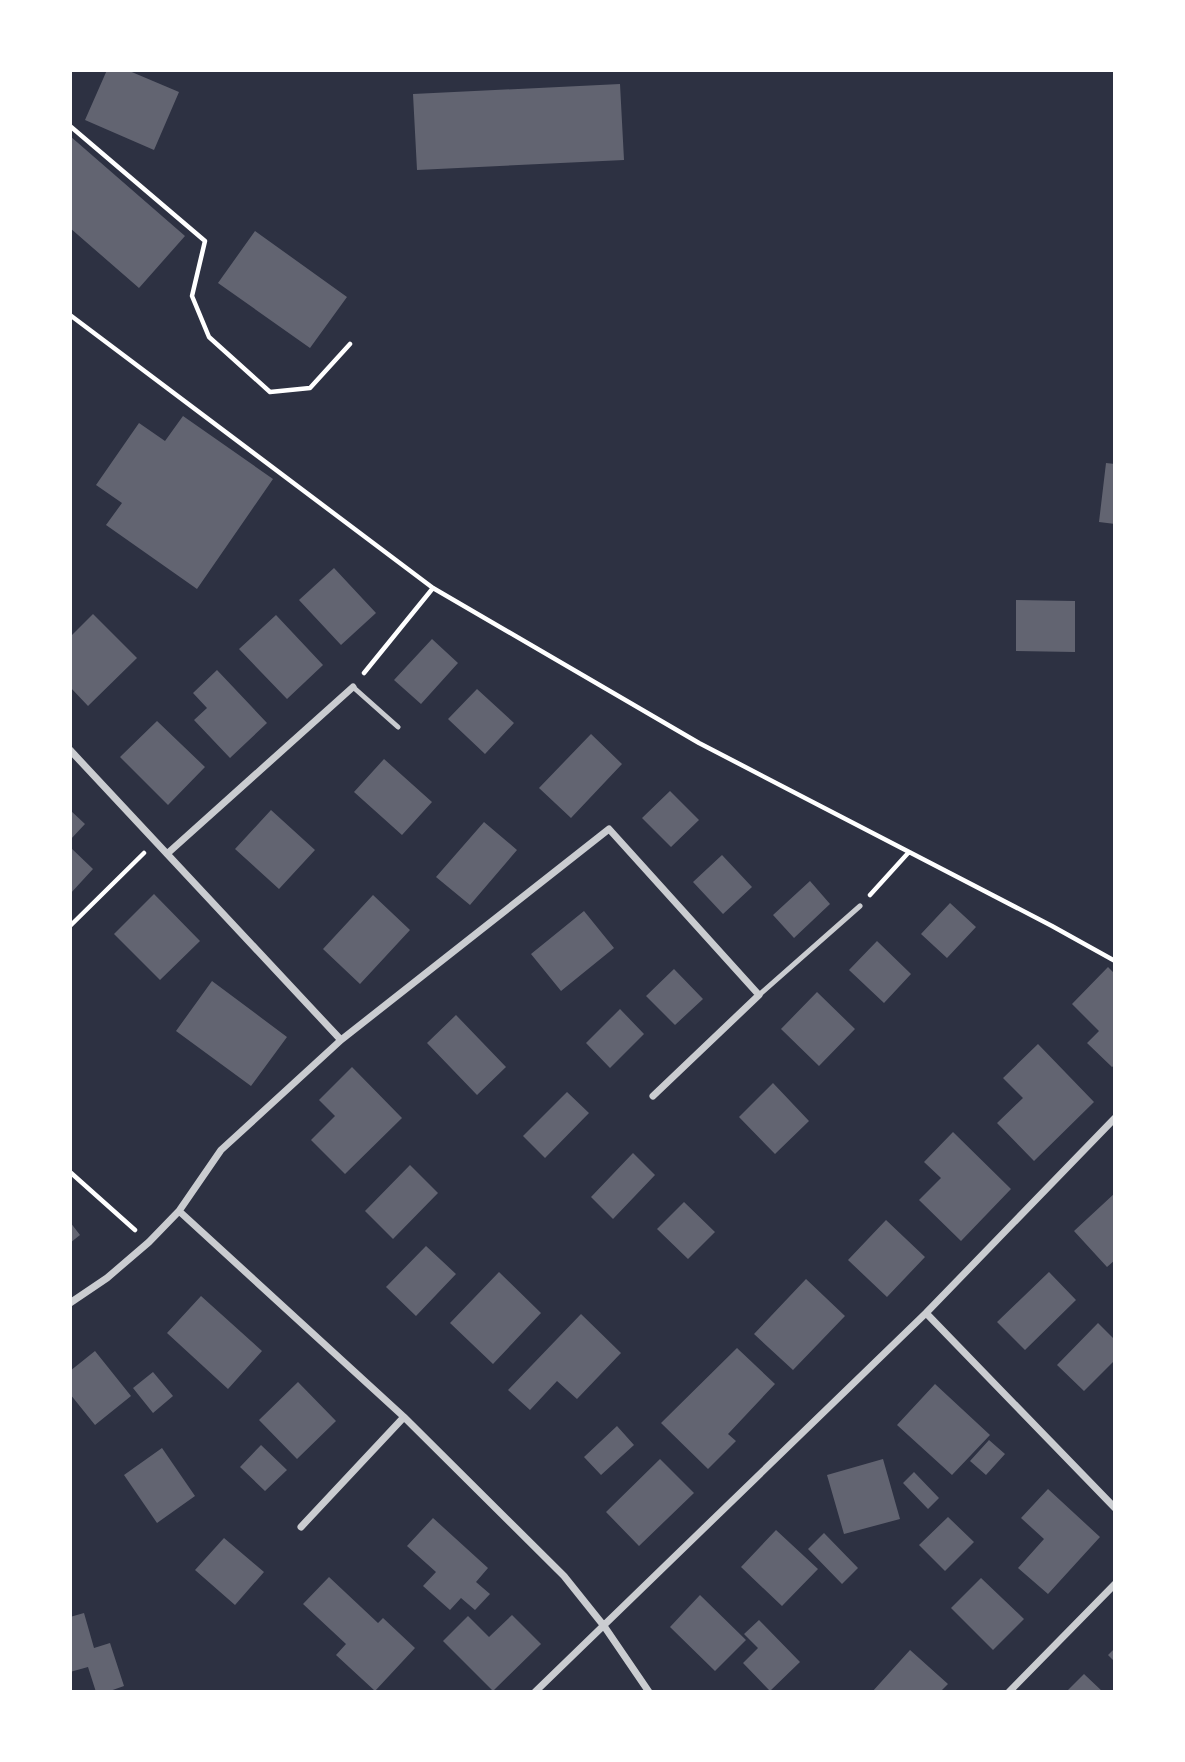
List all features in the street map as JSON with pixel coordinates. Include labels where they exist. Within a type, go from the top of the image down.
[{"type":"street","points":[[169,853],[353,687]]},
{"type":"street","points":[[70,750],[341,1040]]},
{"type":"street","points":[[70,1303],[107,1278],[149,1242],[179,1211],[221,1150],[341,1040],[609,829],[759,995],[653,1096]]},
{"type":"street","points":[[535,1692],[926,1313],[1115,1118]]},
{"type":"street","points":[[179,1211],[404,1417],[564,1576],[604,1626],[649,1692]]},
{"type":"street","points":[[926,1313],[1115,1508]]},
{"type":"street","points":[[301,1527],[404,1417]]},
{"type":"street","points":[[1009,1692],[1115,1584]]},
{"type":"lane","points":[[353,687],[398,727]]},
{"type":"lane","points":[[759,995],[860,906]]},
{"type":"path","points":[[70,126],[205,241],[192,296],[209,337],[270,392],[310,388],[350,344]]},
{"type":"path","points":[[70,315],[433,588],[699,743],[1115,961]]},
{"type":"path","points":[[353,687],[433,588]]},
{"type":"path","points":[[70,926],[156,841]]},
{"type":"path","points":[[860,906],[909,852]]},
{"type":"path","points":[[70,1172],[149,1242]]},
{"type":"building","points":[[107,70],[127,70],[179,92],[154,150],[85,120]]},
{"type":"building","points":[[620,84],[624,160],[417,170],[413,94]]},
{"type":"building","points":[[70,136],[185,236],[139,288],[70,228]]},
{"type":"building","points":[[255,231],[347,297],[310,348],[218,283]]},
{"type":"building","points":[[183,416],[273,479],[197,589],[106,525],[122,503],[96,485],[139,423],[165,441]]},
{"type":"building","points":[[1106,463],[1115,464],[1115,524],[1099,522]]},
{"type":"building","points":[[334,568],[376,613],[341,645],[299,600]]},
{"type":"building","points":[[1016,600],[1075,601],[1075,652],[1016,651]]},
{"type":"building","points":[[93,614],[137,658],[88,706],[70,687],[70,637]]},
{"type":"building","points":[[276,615],[323,665],[287,699],[239,649]]},
{"type":"building","points":[[432,639],[458,663],[421,704],[394,680]]},
{"type":"building","points":[[217,670],[267,723],[230,758],[194,720],[207,708],[193,693]]},
{"type":"building","points":[[477,689],[514,723],[485,754],[448,719]]},
{"type":"building","points":[[157,721],[205,767],[168,805],[120,757]]},
{"type":"building","points":[[591,734],[622,764],[571,818],[539,788]]},
{"type":"building","points":[[384,759],[432,802],[402,835],[354,792]]},
{"type":"building","points":[[670,791],[699,820],[671,847],[642,818]]},
{"type":"building","points":[[70,810],[85,824],[70,840]]},
{"type":"building","points":[[271,810],[315,850],[279,889],[235,849]]},
{"type":"building","points":[[484,822],[517,850],[470,905],[436,877]]},
{"type":"building","points":[[70,847],[93,869],[70,894]]},
{"type":"building","points":[[722,855],[752,887],[723,914],[693,882]]},
{"type":"building","points":[[810,881],[830,904],[794,938],[773,915]]},
{"type":"building","points":[[154,894],[200,941],[160,980],[114,934]]},
{"type":"building","points":[[373,895],[410,930],[360,984],[323,949]]},
{"type":"building","points":[[950,903],[976,927],[947,958],[921,934]]},
{"type":"building","points":[[584,911],[614,948],[561,991],[531,954]]},
{"type":"building","points":[[877,941],[911,974],[884,1003],[849,970]]},
{"type":"building","points":[[1108,967],[1115,974],[1115,1065],[1112,1067],[1087,1043],[1099,1031],[1072,1004]]},
{"type":"building","points":[[674,969],[703,999],[675,1025],[646,996]]},
{"type":"building","points":[[212,981],[287,1037],[251,1086],[176,1031]]},
{"type":"building","points":[[817,992],[855,1029],[819,1066],[781,1029]]},
{"type":"building","points":[[620,1009],[644,1034],[610,1068],[586,1043]]},
{"type":"building","points":[[456,1015],[506,1067],[477,1095],[427,1043]]},
{"type":"building","points":[[1038,1044],[1094,1102],[1034,1161],[997,1123],[1023,1098],[1003,1078]]},
{"type":"building","points":[[352,1067],[402,1118],[345,1174],[311,1140],[335,1116],[319,1100]]},
{"type":"building","points":[[773,1083],[809,1121],[775,1154],[739,1117]]},
{"type":"building","points":[[567,1092],[589,1113],[545,1158],[523,1136]]},
{"type":"building","points":[[953,1132],[1011,1189],[961,1241],[919,1200],[941,1178],[924,1162]]},
{"type":"building","points":[[633,1153],[655,1175],[613,1219],[591,1197]]},
{"type":"building","points":[[410,1165],[438,1193],[393,1239],[365,1211]]},
{"type":"building","points":[[1115,1193],[1115,1260],[1107,1267],[1074,1231]]},
{"type":"building","points":[[684,1202],[715,1232],[688,1259],[657,1229]]},
{"type":"building","points":[[886,1220],[925,1257],[887,1297],[848,1260]]},
{"type":"building","points":[[70,1222],[80,1235],[70,1243]]},
{"type":"building","points":[[426,1246],[456,1274],[416,1316],[386,1287]]},
{"type":"building","points":[[499,1272],[541,1313],[493,1364],[450,1323]]},
{"type":"building","points":[[1049,1272],[1076,1300],[1025,1350],[997,1322]]},
{"type":"building","points":[[806,1279],[845,1316],[793,1370],[754,1334]]},
{"type":"building","points":[[201,1296],[262,1351],[228,1389],[167,1333]]},
{"type":"building","points":[[581,1314],[621,1353],[577,1399],[557,1381],[530,1410],[508,1390]]},
{"type":"building","points":[[1098,1323],[1115,1340],[1115,1360],[1084,1391],[1057,1365]]},
{"type":"building","points":[[737,1348],[775,1384],[728,1434],[736,1441],[708,1469],[661,1423]]},
{"type":"building","points":[[95,1351],[131,1396],[95,1425],[70,1394],[70,1371]]},
{"type":"building","points":[[153,1372],[173,1396],[153,1413],[133,1388]]},
{"type":"building","points":[[298,1382],[336,1421],[297,1459],[259,1420]]},
{"type":"building","points":[[935,1384],[990,1435],[952,1475],[897,1425]]},
{"type":"building","points":[[617,1426],[634,1445],[601,1475],[584,1457]]},
{"type":"building","points":[[989,1440],[1005,1454],[986,1475],[970,1461]]},
{"type":"building","points":[[261,1445],[287,1470],[265,1491],[240,1467]]},
{"type":"building","points":[[162,1448],[195,1496],[157,1523],[124,1475]]},
{"type":"building","points":[[660,1459],[694,1493],[639,1546],[606,1512]]},
{"type":"building","points":[[883,1459],[900,1519],[844,1534],[827,1475]]},
{"type":"building","points":[[914,1472],[939,1498],[928,1509],[903,1483]]},
{"type":"building","points":[[1048,1489],[1100,1537],[1048,1594],[1018,1568],[1044,1539],[1021,1518]]},
{"type":"building","points":[[948,1517],[974,1542],[945,1571],[919,1545]]},
{"type":"building","points":[[433,1518],[488,1568],[476,1582],[490,1594],[475,1610],[461,1598],[450,1610],[423,1586],[436,1572],[407,1546]]},
{"type":"building","points":[[776,1530],[818,1569],[782,1606],[741,1567]]},
{"type":"building","points":[[824,1533],[858,1568],[842,1584],[808,1549]]},
{"type":"building","points":[[224,1538],[264,1572],[235,1605],[195,1570]]},
{"type":"building","points":[[329,1577],[378,1623],[383,1618],[415,1648],[375,1691],[336,1655],[346,1644],[303,1604]]},
{"type":"building","points":[[981,1578],[1024,1619],[993,1650],[951,1608]]},
{"type":"building","points":[[700,1595],[746,1640],[715,1671],[670,1627]]},
{"type":"building","points":[[84,1613],[94,1648],[110,1643],[124,1686],[107,1692],[96,1692],[88,1667],[70,1672],[70,1617]]},
{"type":"building","points":[[512,1615],[541,1644],[493,1691],[443,1641],[468,1616],[489,1637]]},
{"type":"building","points":[[759,1620],[800,1662],[770,1691],[743,1663],[758,1648],[744,1634]]},
{"type":"building","points":[[1115,1648],[1115,1662],[1108,1655]]},
{"type":"building","points":[[910,1650],[948,1684],[940,1692],[872,1692]]},
{"type":"building","points":[[1084,1674],[1103,1692],[1066,1692]]}]
